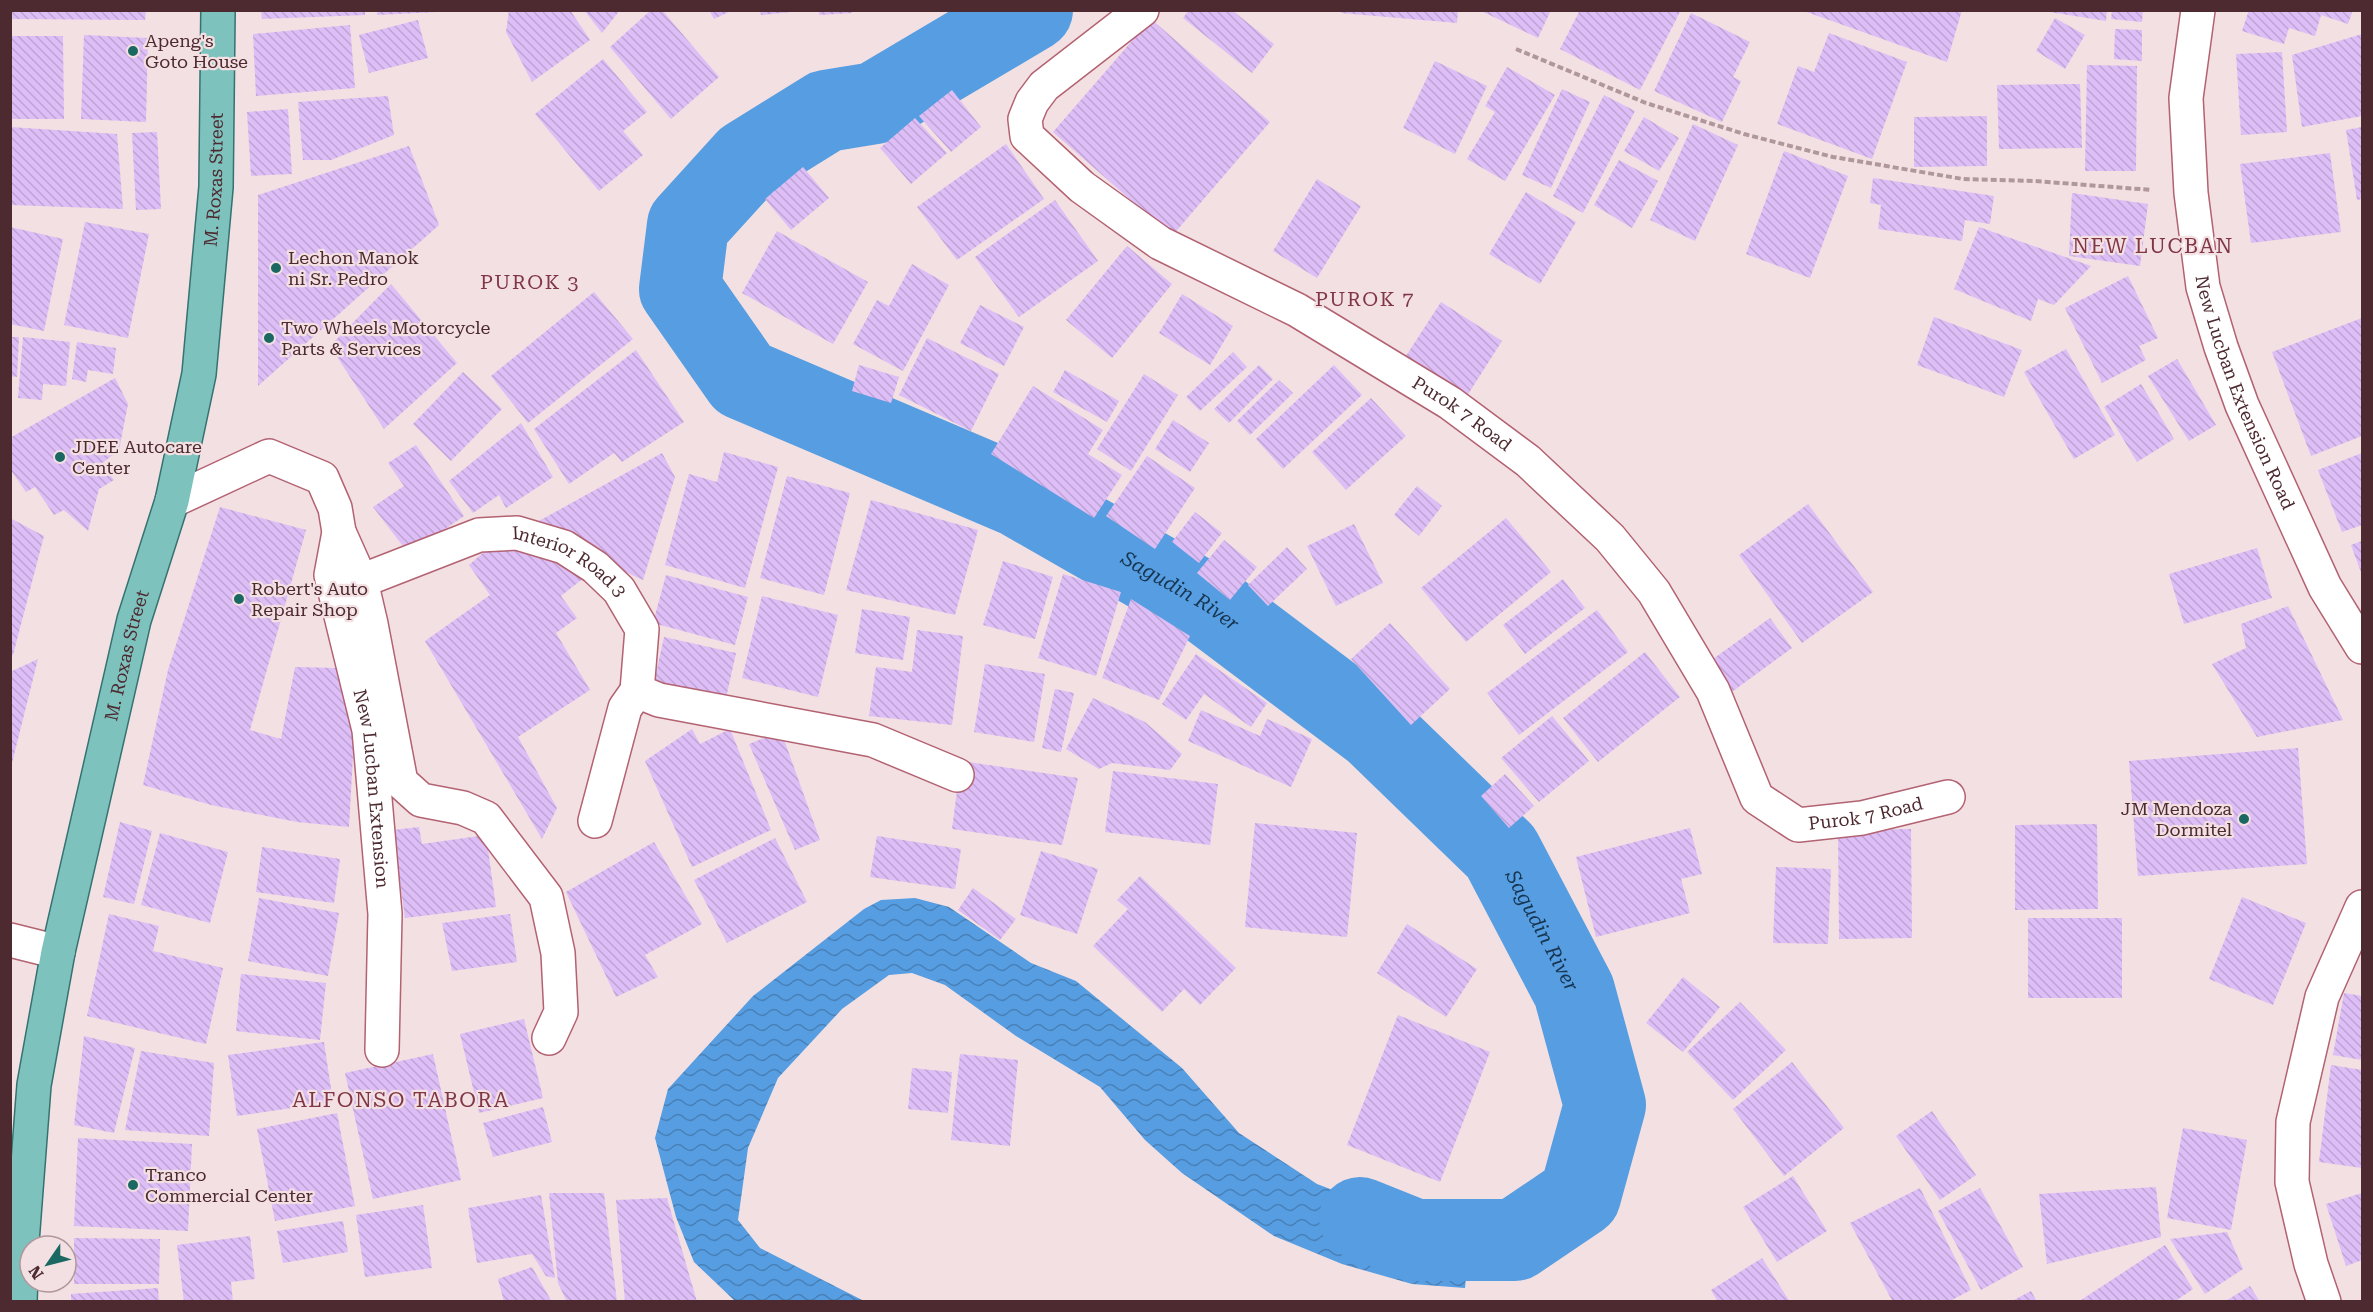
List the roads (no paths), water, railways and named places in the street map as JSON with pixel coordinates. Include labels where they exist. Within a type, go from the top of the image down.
[{"type":"main road","name":"M. Roxas Street","points":[[20,1302],[22,1242],[34,1085],[58,952],[134,620],[172,501],[199,374],[216,187],[218,10]]},
{"type":"street","name":"Purok 7 Road","points":[[1142,10],[1044,87],[1032,102],[1025,119],[1027,136],[1049,159],[1082,187],[1160,243],[1298,310],[1450,403],[1528,461],[1610,538],[1654,592],[1713,691],[1757,798],[1798,825],[1862,818],[1948,797]]},
{"type":"street","name":"New Lucban Extension Road","points":[[2198,10],[2186,98],[2191,193],[2203,287],[2242,405],[2325,587],[2362,646]]},
{"type":"street","points":[[172,501],[269,456],[322,478],[335,508],[339,532],[361,581],[374,635],[401,782],[421,800],[463,808],[486,818],[546,897],[558,953],[561,1012],[549,1038]]},
{"type":"street","name":"New Lucban Extension","points":[[339,532],[331,575],[369,730],[385,914],[382,1050]]},
{"type":"street","name":"Interior Road 3","points":[[361,581],[479,535],[518,533],[564,547],[595,567],[619,590],[642,629],[637,691]]},
{"type":"street","points":[[595,821],[625,708],[637,691],[659,700],[873,740],[957,774]]},
{"type":"street","points":[[2324,1302],[2311,1263],[2292,1182],[2293,1122],[2322,997],[2362,907]]},
{"type":"street","points":[[10,940],[58,952]]},
{"type":"water","points":[[915,898],[949,907],[1031,963],[1076,981],[1182,1068],[1239,1133],[1317,1184],[1393,1213],[1470,1230],[1465,1288],[1412,1284],[1342,1264],[1274,1236],[1182,1173],[1145,1140],[1100,1087],[1016,1036],[945,985],[912,973],[889,975],[842,1009],[778,1078],[748,1148],[738,1220],[760,1248],[864,1301],[735,1301],[694,1262],[676,1217],[655,1138],[668,1089],[753,996],[864,909],[881,900]]},
{"type":"waterway","name":"Sagudin River","points":[[1032,10],[875,103],[826,111],[747,160],[688,225],[680,289],[743,379],[1018,496],[1210,606],[1375,730],[1501,852],[1574,991],[1605,1105],[1580,1196],[1515,1240],[1415,1240],[1360,1218]]},
{"type":"place","name":"Apeng's Goto House","points":[[133,51]]},
{"type":"place","name":"Lechon Manok ni Sr. Pedro","points":[[276,268]]},
{"type":"place","name":"Two Wheels Motorcycle Parts & Services","points":[[269,338]]},
{"type":"place","name":"JDEE Autocare Center","points":[[60,457]]},
{"type":"place","name":"Robert's Auto Repair Shop","points":[[239,599]]},
{"type":"place","name":"JM Mendoza Dormitel","points":[[2244,819]]},
{"type":"place","name":"Tranco Commercial Center","points":[[133,1185]]},
{"type":"district","name":"NEW LUCBAN","points":[[2153,246]]},
{"type":"district","name":"PUROK 3","points":[[530,282]]},
{"type":"district","name":"PUROK 7","points":[[1365,299]]},
{"type":"district","name":"ALFONSO TABORA","points":[[401,1100]]}]
